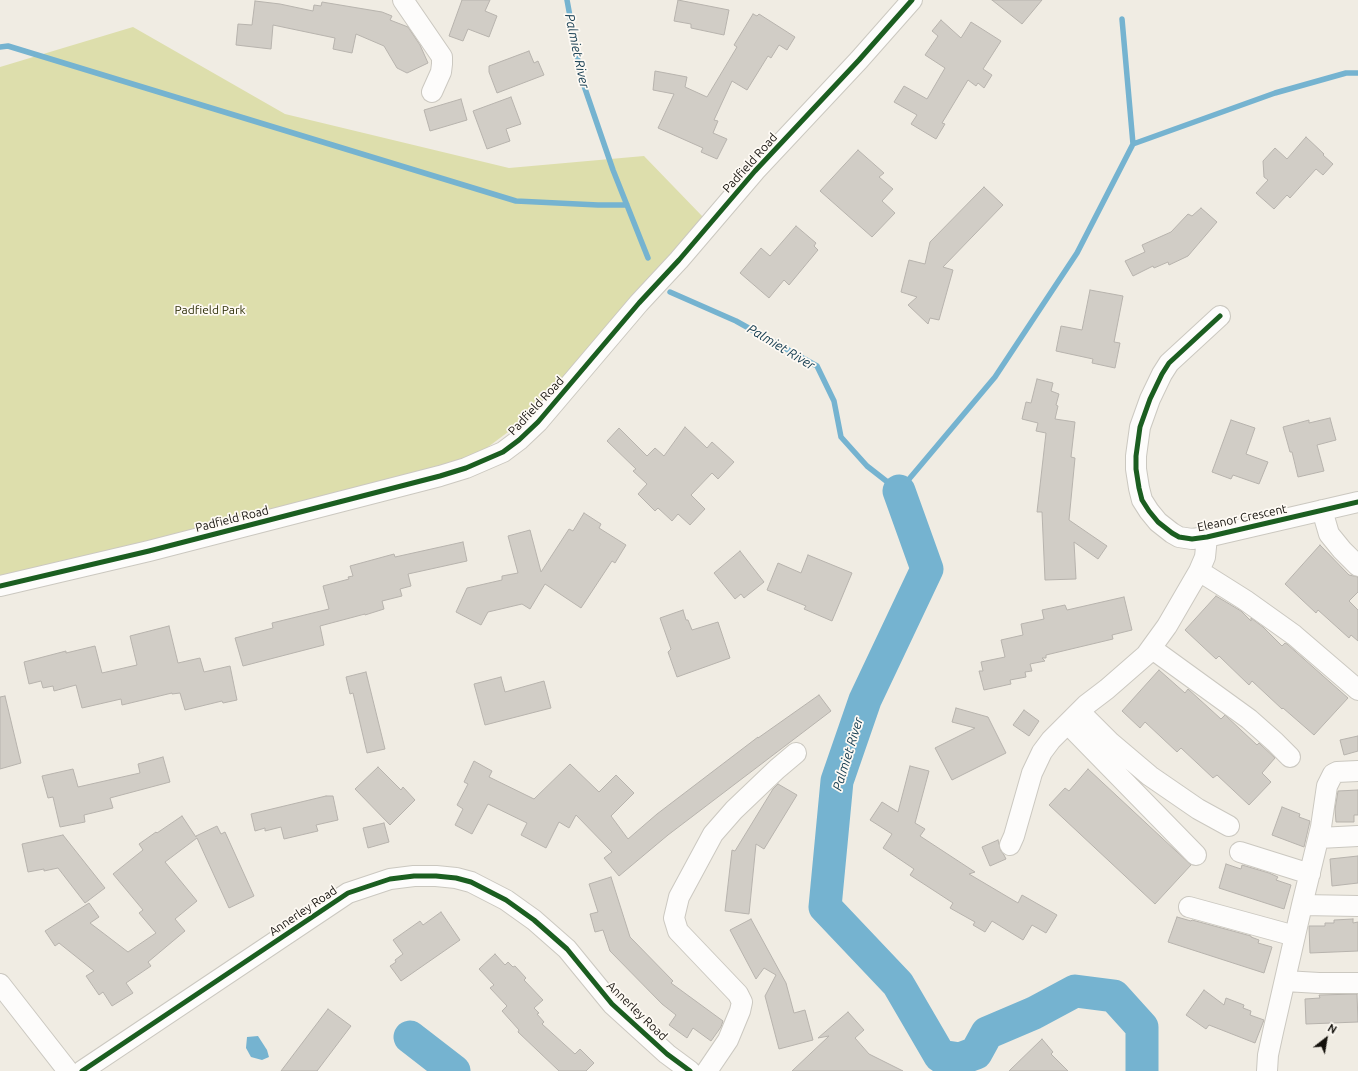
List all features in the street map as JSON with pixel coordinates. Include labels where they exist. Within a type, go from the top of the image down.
[{"type":"street","points":[[403,0],[442,57],[440,72],[432,92]]},
{"type":"street","name":"Padfield Road","points":[[0,586],[149,551],[440,476],[466,468],[503,452],[519,440],[538,422],[639,303],[679,260],[755,171],[859,60],[912,0]]},
{"type":"street","name":"Eleanor Crescent","points":[[1220,316],[1169,363],[1150,399],[1140,427],[1136,456],[1136,469],[1142,500],[1154,516],[1172,533],[1179,537],[1192,539],[1207,537],[1358,502]]},
{"type":"street","points":[[1322,510],[1329,534],[1358,566]]},
{"type":"street","points":[[1010,845],[1032,773],[1042,752],[1051,740],[1074,718],[1146,656],[1167,626],[1199,571],[1205,557],[1207,537]]},
{"type":"street","points":[[1199,571],[1245,600],[1294,635],[1358,690]]},
{"type":"street","points":[[1151,648],[1249,719],[1290,757]]},
{"type":"street","points":[[1074,718],[1111,743],[1150,776],[1198,809],[1230,826]]},
{"type":"street","points":[[1074,718],[1196,855]]},
{"type":"street","points":[[707,1071],[728,1040],[740,1011],[742,1002],[738,994],[678,931],[674,918],[679,896],[713,834],[734,810],[796,753]]},
{"type":"street","points":[[1267,1071],[1270,1047],[1302,905],[1319,838],[1329,780],[1333,774],[1337,772],[1358,771]]},
{"type":"street","points":[[1319,838],[1358,836]]},
{"type":"street","points":[[1240,852],[1310,874]]},
{"type":"street","name":"Annerley Road","points":[[82,1071],[348,893],[390,879],[414,876],[456,878],[471,882],[506,900],[534,920],[567,949],[612,1004],[667,1054],[690,1071]]},
{"type":"street","points":[[1302,905],[1358,906]]},
{"type":"street","points":[[1189,907],[1295,936]]},
{"type":"street","points":[[1285,981],[1335,984],[1358,983]]},
{"type":"street","points":[[0,984],[68,1071]]},
{"type":"green space","name":"Padfield Park","points":[[133,27],[285,114],[509,168],[644,156],[703,217],[688,241],[532,414],[484,450],[437,470],[0,580],[0,67]]},
{"type":"water","points":[[258,1036],[267,1050],[269,1057],[262,1060],[251,1057],[246,1048],[247,1037]]},
{"type":"building","points":[[462,0],[490,0],[485,11],[497,16],[489,37],[468,29],[463,41],[449,36]]},
{"type":"building","points":[[678,0],[729,10],[724,35],[691,28],[691,24],[674,21]]},
{"type":"building","points":[[992,0],[1042,0],[1022,24]]},
{"type":"building","points":[[255,1],[280,4],[313,11],[314,5],[321,6],[322,2],[382,12],[392,16],[390,20],[408,27],[420,45],[428,63],[407,73],[397,68],[384,46],[356,34],[352,53],[333,49],[335,38],[273,25],[271,49],[236,45],[238,24],[252,25]]},
{"type":"building","points":[[753,14],[757,16],[759,14],[795,37],[787,50],[779,45],[771,58],[768,56],[747,90],[732,81],[714,120],[718,121],[713,133],[727,139],[717,159],[701,152],[703,148],[658,128],[674,94],[653,90],[655,71],[687,77],[685,87],[707,97],[737,47],[734,45]]},
{"type":"building","points":[[941,20],[961,38],[971,22],[1001,41],[983,69],[992,75],[984,88],[978,83],[976,86],[968,80],[942,123],[945,124],[936,139],[911,124],[917,115],[894,102],[904,86],[927,99],[945,68],[925,55],[938,36],[932,31]]},
{"type":"building","points":[[529,51],[534,63],[538,61],[544,75],[497,93],[489,72],[489,66]]},
{"type":"building","points":[[511,97],[521,124],[506,129],[510,141],[487,149],[473,111]]},
{"type":"building","points":[[461,99],[467,120],[430,131],[424,110]]},
{"type":"building","points":[[1306,137],[1333,164],[1323,175],[1316,169],[1290,198],[1287,195],[1274,209],[1256,193],[1268,180],[1264,177],[1263,161],[1275,148],[1287,159]]},
{"type":"building","points":[[858,150],[884,173],[879,177],[893,189],[882,201],[895,213],[872,237],[820,191]]},
{"type":"building","points":[[984,187],[1003,205],[943,267],[953,270],[939,320],[930,318],[928,324],[908,305],[917,297],[901,292],[909,260],[925,264],[930,242]]},
{"type":"building","points":[[1201,208],[1217,222],[1188,256],[1169,265],[1168,262],[1154,268],[1153,266],[1133,276],[1125,261],[1145,252],[1142,245],[1171,232],[1188,214],[1192,216]]},
{"type":"building","points":[[796,226],[816,243],[814,246],[818,250],[789,285],[784,280],[769,298],[740,273],[761,248],[770,256]]},
{"type":"building","points":[[1090,290],[1123,296],[1114,342],[1120,343],[1115,368],[1092,363],[1093,359],[1056,351],[1061,326],[1082,330]]},
{"type":"building","points":[[1037,379],[1053,383],[1051,391],[1059,394],[1056,405],[1058,406],[1055,419],[1075,422],[1071,457],[1075,458],[1069,520],[1107,546],[1098,559],[1074,542],[1076,579],[1045,580],[1042,512],[1037,512],[1046,433],[1036,431],[1038,423],[1022,419],[1026,402],[1031,403]]},
{"type":"building","points":[[1330,418],[1336,440],[1317,445],[1324,471],[1298,477],[1292,452],[1290,452],[1283,427],[1309,420],[1309,423]]},
{"type":"building","points":[[1231,420],[1255,428],[1246,454],[1268,462],[1259,484],[1233,475],[1231,479],[1212,472]]},
{"type":"building","points":[[685,427],[707,448],[712,442],[734,462],[718,479],[712,473],[691,495],[705,509],[690,525],[678,514],[672,521],[658,508],[655,511],[638,494],[647,484],[633,471],[636,469],[607,441],[619,428],[647,456],[655,448],[664,456]]},
{"type":"building","points":[[584,513],[601,524],[599,528],[626,545],[615,563],[612,561],[581,608],[545,584],[530,609],[522,604],[488,612],[481,625],[456,612],[467,588],[502,580],[502,576],[518,573],[508,536],[530,530],[541,572],[569,529],[573,531]]},
{"type":"building","points":[[463,542],[467,561],[408,574],[411,586],[400,589],[402,596],[382,601],[384,609],[320,626],[324,645],[243,666],[235,638],[273,628],[272,623],[329,609],[323,586],[349,579],[348,577],[353,576],[350,566],[394,554],[395,557]]},
{"type":"building","points":[[1320,545],[1349,575],[1358,577],[1358,592],[1349,601],[1358,610],[1358,641],[1351,635],[1349,638],[1318,610],[1316,613],[1285,584]]},
{"type":"building","points":[[740,551],[764,582],[744,598],[741,594],[735,599],[714,573]]},
{"type":"building","points":[[808,555],[852,573],[832,621],[804,609],[806,606],[767,590],[778,563],[801,573]]},
{"type":"building","points":[[1216,596],[1241,611],[1251,621],[1251,618],[1263,627],[1282,646],[1285,643],[1287,644],[1348,698],[1314,735],[1283,708],[1282,709],[1252,681],[1249,685],[1219,656],[1216,659],[1185,630]]},
{"type":"building","points":[[1124,597],[1132,630],[1112,635],[1113,639],[1046,655],[1046,658],[1042,658],[1045,661],[1030,664],[1032,671],[1025,672],[1026,677],[1010,680],[1011,684],[984,690],[979,671],[983,671],[981,662],[1005,657],[1001,640],[1023,635],[1021,624],[1044,619],[1042,610],[1065,605],[1067,610]]},
{"type":"building","points":[[683,610],[686,620],[688,620],[692,630],[718,622],[730,658],[677,677],[668,652],[671,649],[660,618]]},
{"type":"building","points":[[169,626],[178,663],[200,658],[204,672],[230,666],[237,700],[223,703],[222,701],[185,710],[180,693],[172,693],[122,705],[121,699],[82,708],[76,685],[54,691],[53,686],[43,688],[41,681],[29,684],[24,662],[66,651],[66,653],[95,646],[102,673],[137,665],[130,636]]},
{"type":"building","points":[[1159,670],[1185,693],[1188,689],[1221,719],[1225,715],[1257,745],[1259,743],[1275,758],[1262,773],[1271,782],[1249,805],[1217,775],[1213,778],[1181,748],[1177,752],[1145,722],[1140,728],[1122,711]]},
{"type":"building","points":[[366,672],[385,749],[367,753],[353,693],[350,694],[346,677]]},
{"type":"building","points":[[501,677],[505,692],[544,681],[551,708],[485,725],[474,684]]},
{"type":"building","points":[[819,695],[831,711],[668,835],[619,876],[604,858],[612,852],[576,815],[569,828],[559,822],[546,848],[521,835],[527,823],[488,804],[472,834],[455,825],[463,809],[457,805],[468,784],[464,782],[474,761],[492,771],[489,777],[534,799],[570,764],[599,792],[616,775],[634,793],[611,816],[628,839],[657,814],[758,737]]},
{"type":"building","points":[[5,696],[21,763],[0,769],[0,697]]},
{"type":"building","points":[[956,708],[988,717],[1006,753],[952,780],[935,748],[975,728],[952,722]]},
{"type":"building","points":[[1024,710],[1039,721],[1029,736],[1013,725]]},
{"type":"building","points":[[1358,736],[1358,751],[1344,755],[1340,740]]},
{"type":"building","points":[[163,757],[170,782],[110,798],[113,808],[84,815],[85,822],[60,827],[53,797],[48,798],[42,776],[73,769],[78,787],[140,773],[138,764]]},
{"type":"building","points":[[910,766],[929,771],[915,823],[925,829],[920,836],[975,872],[969,874],[1018,903],[1022,895],[1057,915],[1046,933],[1032,925],[1023,940],[992,921],[985,932],[973,925],[975,922],[950,908],[953,903],[910,875],[914,869],[883,848],[892,834],[870,820],[882,802],[898,812]]},
{"type":"building","points":[[378,767],[401,790],[403,787],[415,800],[390,825],[355,789]]},
{"type":"building","points":[[1088,769],[1191,865],[1155,904],[1049,805],[1065,788],[1069,791]]},
{"type":"building","points":[[778,784],[797,795],[764,849],[756,844],[749,914],[725,911],[732,850],[735,851],[773,789]]},
{"type":"building","points":[[1358,790],[1358,815],[1354,815],[1354,822],[1336,822],[1335,809],[1338,791]]},
{"type":"building","points":[[326,796],[333,796],[338,820],[316,825],[318,831],[284,839],[281,827],[265,831],[265,828],[255,831],[251,814]]},
{"type":"building","points":[[1282,807],[1300,814],[1299,817],[1310,821],[1304,847],[1272,835]]},
{"type":"building","points":[[182,816],[196,837],[217,826],[221,834],[225,832],[254,896],[229,908],[197,838],[165,862],[197,901],[175,919],[185,931],[148,962],[151,966],[126,983],[133,993],[112,1006],[103,992],[99,995],[86,976],[94,971],[59,943],[55,946],[45,931],[89,903],[99,917],[90,923],[128,952],[156,933],[139,913],[143,910],[113,874],[143,850],[139,844]]},
{"type":"building","points":[[384,823],[389,842],[368,848],[363,828]]},
{"type":"building","points":[[63,835],[105,888],[85,903],[58,868],[28,872],[22,844]]},
{"type":"building","points":[[998,840],[1001,851],[1006,859],[990,866],[982,847]]},
{"type":"building","points":[[1358,856],[1358,883],[1332,886],[1330,859]]},
{"type":"building","points":[[1226,864],[1241,869],[1242,865],[1269,873],[1278,877],[1276,880],[1291,885],[1284,909],[1219,888]]},
{"type":"building","points":[[611,877],[630,937],[673,981],[671,983],[723,1021],[721,1027],[711,1041],[693,1028],[687,1038],[669,1025],[676,1015],[662,1004],[610,951],[603,930],[595,932],[590,914],[598,912],[589,884]]},
{"type":"building","points":[[441,912],[460,940],[401,981],[390,966],[403,954],[393,940],[420,921],[423,925]]},
{"type":"building","points":[[1177,917],[1251,936],[1259,940],[1258,943],[1272,947],[1264,973],[1168,942]]},
{"type":"building","points":[[751,919],[786,983],[794,1013],[805,1010],[813,1040],[779,1049],[765,996],[776,975],[764,968],[756,979],[730,930]]},
{"type":"building","points":[[1353,919],[1353,923],[1358,922],[1358,951],[1310,953],[1309,926],[1325,926],[1325,923],[1334,923],[1334,920]]},
{"type":"building","points":[[495,954],[505,965],[508,962],[513,967],[515,966],[526,978],[524,980],[543,1000],[534,1008],[544,1022],[542,1024],[575,1054],[580,1049],[594,1063],[586,1071],[559,1071],[518,1032],[519,1030],[502,1011],[507,1006],[490,988],[494,985],[479,969]]},
{"type":"building","points":[[1204,990],[1224,1005],[1226,998],[1244,1005],[1243,1008],[1251,1011],[1250,1015],[1264,1020],[1255,1043],[1209,1025],[1206,1029],[1186,1015]]},
{"type":"building","points":[[1357,994],[1358,1022],[1306,1024],[1305,999],[1320,998],[1319,995]]},
{"type":"building","points":[[328,1009],[351,1026],[317,1071],[281,1071]]},
{"type":"building","points":[[848,1012],[864,1030],[855,1038],[869,1054],[903,1071],[792,1071],[829,1036],[818,1038]]},
{"type":"building","points":[[1042,1039],[1053,1052],[1051,1054],[1068,1071],[1009,1071]]},
{"type":"waterway","name":"Palmiet River","points":[[567,0],[581,77],[613,170],[648,258]]},
{"type":"waterway","points":[[1122,19],[1133,144]]},
{"type":"waterway","points":[[0,47],[8,46],[516,201],[627,205]]},
{"type":"waterway","points":[[670,292],[736,321],[817,366],[834,401],[841,437],[867,466],[899,491],[995,377],[1077,253],[1133,144],[1275,93],[1346,73],[1358,73]]},
{"type":"waterway","name":"Palmiet River","points":[[899,491],[927,569],[865,700],[837,781],[825,907],[898,984],[940,1056],[960,1059],[976,1053],[987,1033],[1034,1013],[1075,991],[1114,996],[1142,1027],[1142,1071]]},
{"type":"waterway","name":"Palmiet River","points":[[410,1037],[454,1071]]},
{"type":"cycle path","points":[[0,586],[149,551],[440,476],[466,468],[503,452],[519,440],[538,422],[639,303],[679,260],[755,171],[859,60],[912,0]]},
{"type":"cycle path","points":[[1220,316],[1169,363],[1150,399],[1140,427],[1136,456],[1136,469],[1139,488],[1142,500],[1149,511],[1158,522],[1172,533],[1179,537],[1192,539],[1207,537],[1358,502]]},
{"type":"cycle path","points":[[82,1071],[348,893],[390,879],[414,876],[456,878],[471,882],[506,900],[534,920],[567,949],[612,1004],[667,1054],[690,1071]]}]
